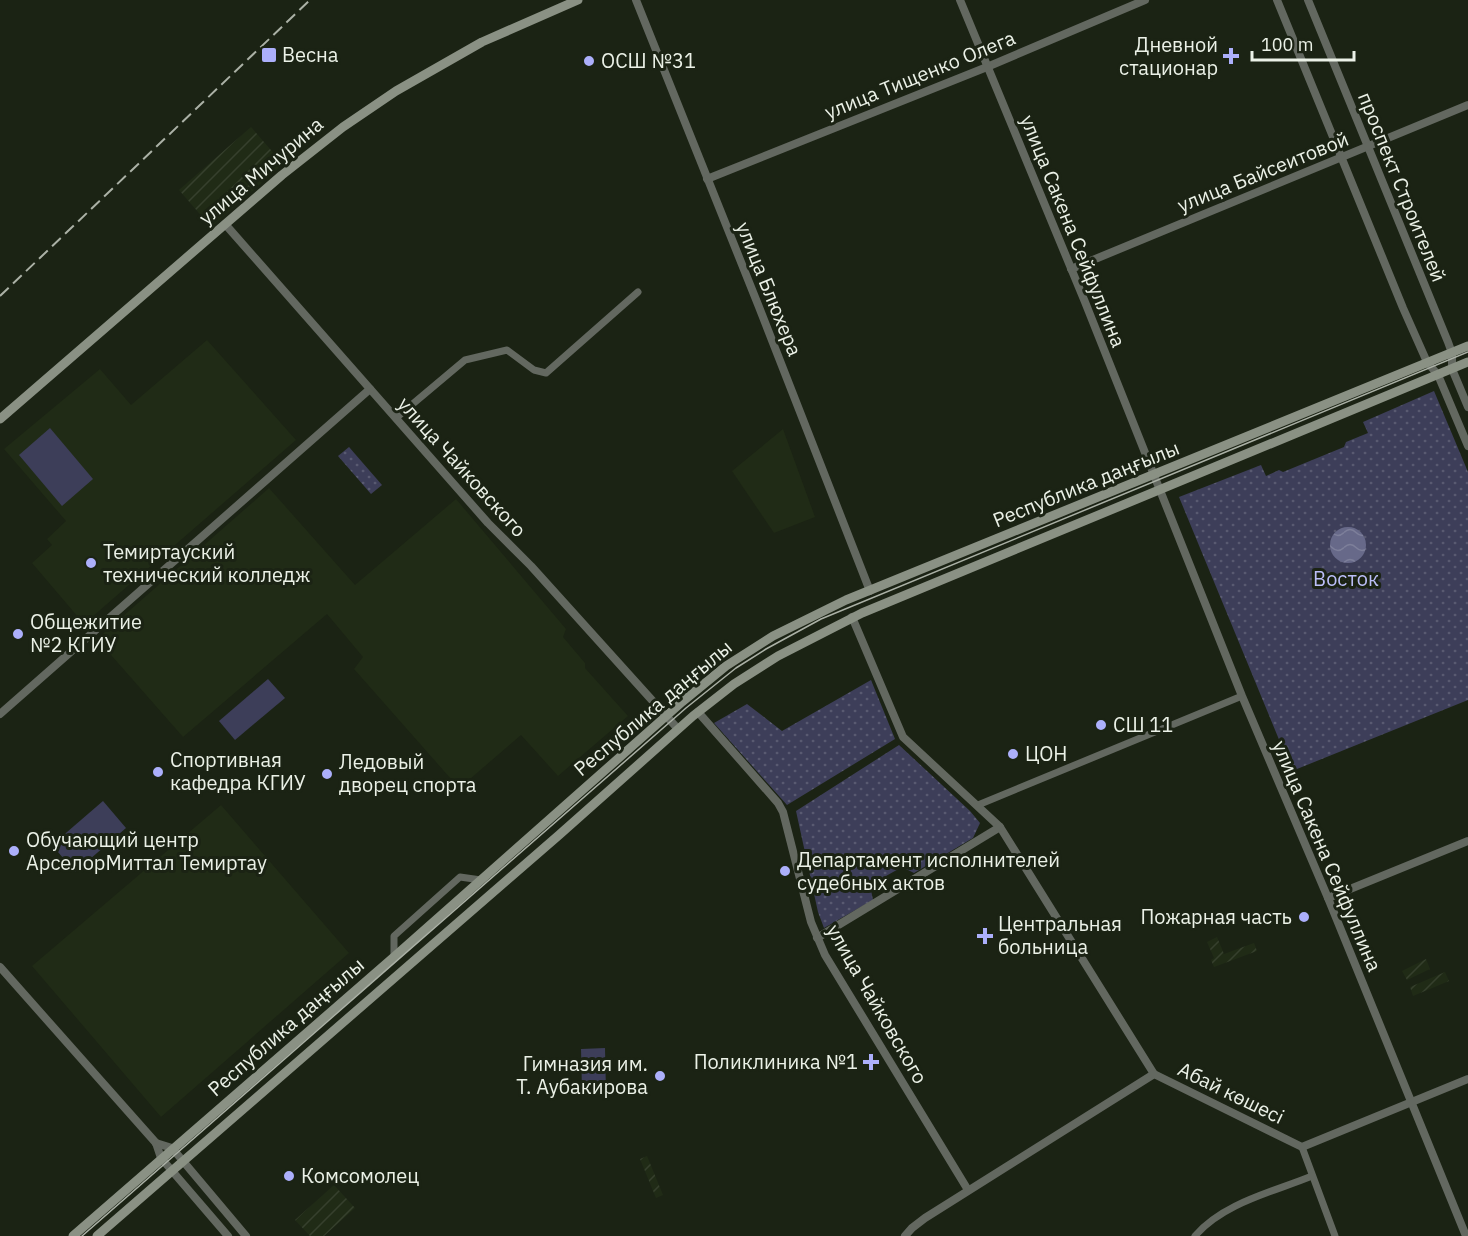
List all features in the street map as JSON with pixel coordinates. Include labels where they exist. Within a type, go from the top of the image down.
[{"type":"main road","name":"улица Мичурина","points":[[0,419],[313,150],[388,96],[482,42],[578,0]]},
{"type":"main road","name":"Республика даңғылы","points":[[73,1236],[667,716],[726,666],[773,636],[846,600],[1468,346]]},
{"type":"main road","name":"Республика даңғылы","points":[[98,1236],[559,836],[678,729],[698,712],[778,656],[852,617],[1468,362]]},
{"type":"street","name":"улица Блюхера","points":[[636,0],[870,591]]},
{"type":"street","name":"улица Сакена Сейфуллина","points":[[960,0],[1155,475],[1242,696],[1328,898],[1466,1236]]},
{"type":"street","name":"улица Тищенко Олега","points":[[707,179],[987,67],[1145,0]]},
{"type":"street","points":[[1277,0],[1427,362],[1438,375],[1468,446]]},
{"type":"street","name":"проспект Строителей","points":[[1308,0],[1452,352]]},
{"type":"street","name":"улица Байсеитовой","points":[[1071,269],[1468,105]]},
{"type":"street","name":"улица Чайковского","points":[[225,224],[488,523],[537,573],[678,729]]},
{"type":"street","points":[[396,418],[465,360],[507,350],[534,370],[546,374],[638,292]]},
{"type":"street","points":[[1452,352],[1452,369],[1468,407]]},
{"type":"street","points":[[0,714],[370,389]]},
{"type":"street","points":[[852,617],[903,737],[1000,827],[1155,1074]]},
{"type":"street","points":[[978,805],[1242,696]]},
{"type":"street","name":"улица Чайковского","points":[[698,712],[768,790],[783,812],[817,938],[825,955],[968,1190]]},
{"type":"street","points":[[817,938],[1000,827]]},
{"type":"street","points":[[1328,898],[1468,841]]},
{"type":"street","points":[[394,957],[394,936],[460,877],[481,880]]},
{"type":"street","points":[[0,967],[156,1143],[160,1158],[228,1236]]},
{"type":"street","name":"Абай көшесі","points":[[905,1236],[925,1218],[968,1190],[1155,1074],[1302,1147]]},
{"type":"street","points":[[1335,1236],[1302,1147],[1468,1079]]},
{"type":"street","points":[[156,1143],[172,1148],[246,1236]]},
{"type":"street","points":[[1195,1236],[1203,1227],[1232,1208],[1312,1176]]},
{"type":"shaded area","points":[[251,127],[283,164],[211,227],[179,190]]},
{"type":"shaded area","points":[[207,340],[296,440],[84,624],[32,563],[52,545],[47,539],[66,521],[4,449],[100,369],[131,405]]},
{"type":"shaded area","points":[[783,429],[815,517],[774,533],[732,471]]},
{"type":"shaded area","points":[[269,488],[355,585],[456,499],[566,629],[563,637],[585,663],[585,668],[628,716],[558,776],[521,735],[470,779],[451,779],[354,669],[363,657],[327,614],[183,737],[97,639]]},
{"type":"shaded area","points":[[221,805],[349,953],[161,1117],[32,966]]},
{"type":"shaded area","points":[[1217,937],[1224,954],[1254,943],[1257,951],[1214,967],[1211,960],[1214,958],[1207,942]]},
{"type":"shaded area","points":[[1426,959],[1430,969],[1407,980],[1402,971]]},
{"type":"shaded area","points":[[1445,972],[1449,981],[1413,996],[1410,987]]},
{"type":"shaded area","points":[[647,1156],[663,1195],[656,1198],[640,1159]]},
{"type":"shaded area","points":[[334,1185],[355,1208],[324,1236],[310,1236],[295,1220]]},
{"type":"green space","name":"Восток","points":[[1434,391],[1468,472],[1468,700],[1292,771],[1179,497],[1261,465],[1266,476],[1279,470],[1283,472],[1344,447],[1346,442],[1368,433],[1363,422]]},
{"type":"green space","points":[[50,428],[93,479],[62,506],[19,455]]},
{"type":"green space","points":[[349,447],[382,485],[371,494],[338,456]]},
{"type":"green space","points":[[268,679],[285,698],[235,740],[219,721]]},
{"type":"green space","points":[[871,680],[895,739],[787,805],[714,723],[747,704],[782,731]]},
{"type":"green space","points":[[899,745],[980,823],[973,838],[914,873],[902,867],[870,885],[873,900],[824,928],[818,912],[796,811]]},
{"type":"green space","points":[[103,801],[126,828],[75,872],[52,845]]},
{"type":"green space","points":[[605,1048],[606,1091],[582,1091],[581,1049]]},
{"type":"water","points":[[1348,527],[1361,532],[1366,545],[1361,558],[1348,563],[1335,558],[1330,545],[1335,532]]},
{"type":"tram line","points":[[82,1236],[686,708],[736,668],[821,619],[1468,352]]},
{"type":"railway","points":[[0,296],[310,0]]},
{"type":"place","name":"Весна","points":[[269,55]]},
{"type":"place","name":"Дневной стационар","points":[[1231,56]]},
{"type":"place","name":"ОСШ №31","points":[[589,61]]},
{"type":"place","name":"Темиртауский технический колледж","points":[[91,563]]},
{"type":"place","name":"Общежитие №2 КГИУ","points":[[18,634]]},
{"type":"place","name":"СШ 11","points":[[1101,725]]},
{"type":"place","name":"ЦОН","points":[[1013,754]]},
{"type":"place","name":"Спортивная кафедра КГИУ","points":[[158,772]]},
{"type":"place","name":"Ледовый дворец спорта","points":[[327,774]]},
{"type":"place","name":"Обучающий центр АрселорМиттал Темиртау","points":[[14,851]]},
{"type":"place","name":"Департамент исполнителей судебных актов","points":[[785,871]]},
{"type":"place","name":"Пожарная часть","points":[[1304,917]]},
{"type":"place","name":"Центральная больница","points":[[985,936]]},
{"type":"place","name":"Поликлиника №1","points":[[871,1062]]},
{"type":"place","name":"Гимназия им. Т. Аубакирова","points":[[660,1076]]},
{"type":"place","name":"Комсомолец","points":[[289,1176]]}]
